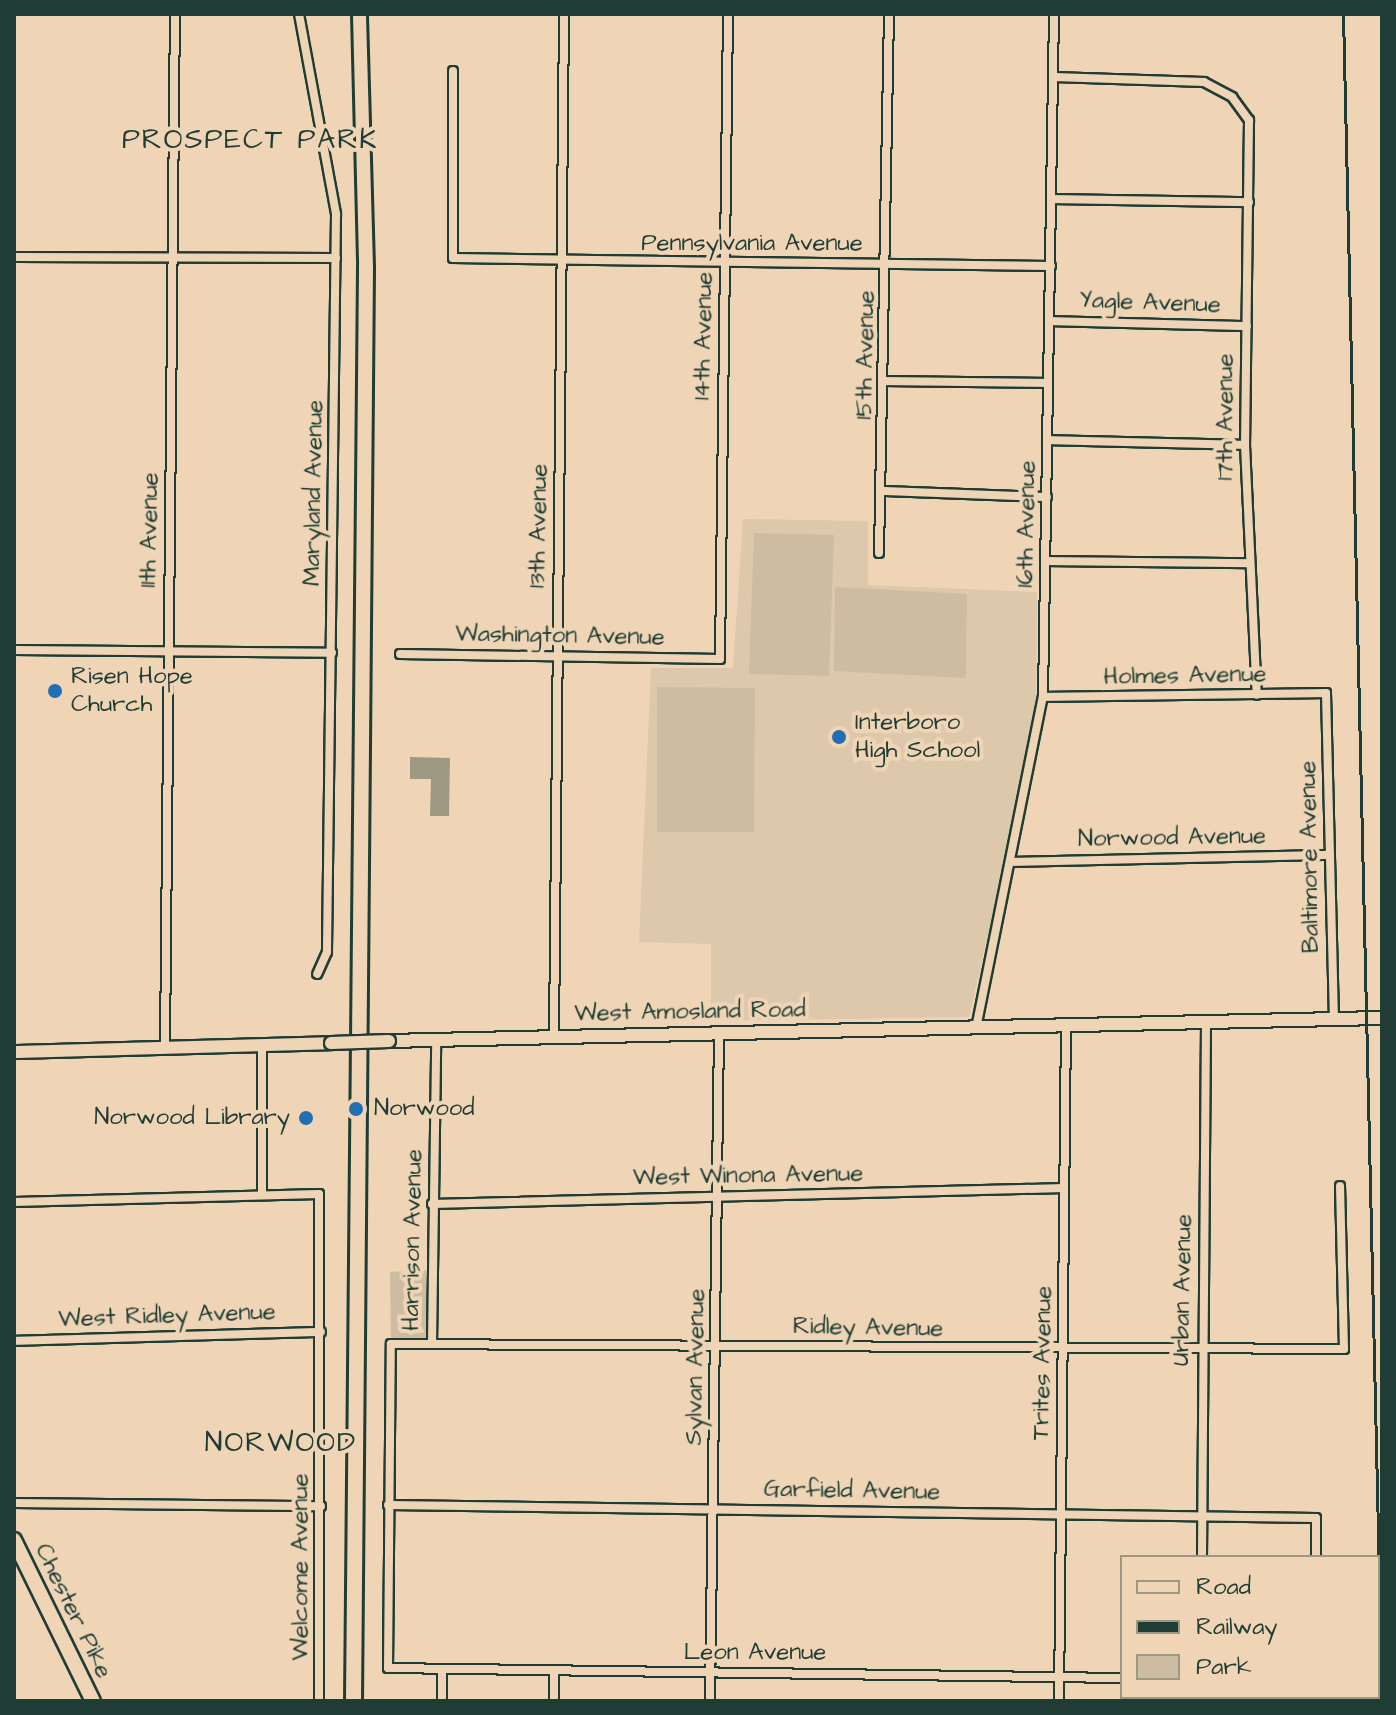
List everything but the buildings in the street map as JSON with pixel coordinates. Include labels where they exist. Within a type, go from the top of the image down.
[{"type":"main road","name":"Chester Pike","points":[[14,1540],[93,1701]]},
{"type":"street","name":"11th Avenue","points":[[165,1047],[175,14]]},
{"type":"street","name":"Maryland Avenue","points":[[299,14],[330,171],[336,258],[327,952],[317,974]]},
{"type":"street","name":"13th Avenue","points":[[554,1037],[564,14]]},
{"type":"street","name":"14th Avenue","points":[[720,659],[728,14]]},
{"type":"street","name":"15th Avenue","points":[[879,553],[886,381],[889,14]]},
{"type":"street","name":"16th Avenue","points":[[976,1028],[1014,862],[1043,697],[1054,199],[1054,14]]},
{"type":"street","name":"Pennsylvania Avenue","points":[[453,71],[453,258],[725,266],[888,263],[1051,266]]},
{"type":"street","name":"17th Avenue","points":[[1054,77],[1204,82],[1238,102],[1250,138],[1245,445],[1248,563],[1257,695]]},
{"type":"street","points":[[1054,199],[1249,202]]},
{"type":"street","points":[[14,257],[173,255],[336,258]]},
{"type":"street","name":"Yagle Avenue","points":[[1051,321],[1247,326]]},
{"type":"street","points":[[886,381],[1048,383]]},
{"type":"street","points":[[1047,440],[1245,445]]},
{"type":"street","points":[[882,491],[1047,497]]},
{"type":"street","points":[[1047,561],[1248,563]]},
{"type":"street","points":[[14,650],[332,653]]},
{"type":"street","name":"Washington Avenue","points":[[400,654],[720,659]]},
{"type":"street","name":"Holmes Avenue","points":[[1043,697],[1326,693]]},
{"type":"street","name":"Baltimore Avenue","points":[[1326,693],[1334,1019]]},
{"type":"street","name":"Norwood Avenue","points":[[1014,862],[1330,855]]},
{"type":"street","name":"West Amosland Road","points":[[14,1052],[1382,1018]]},
{"type":"street","name":"Urban Avenue","points":[[1202,1555],[1206,1022]]},
{"type":"street","name":"Trites Avenue","points":[[1059,1701],[1066,1026]]},
{"type":"street","name":"Sylvan Avenue","points":[[710,1701],[715,1347],[721,1196],[719,1034]]},
{"type":"street","name":"Harrison Avenue","points":[[432,1344],[436,1040]]},
{"type":"street","points":[[14,1202],[262,1195],[262,1045]]},
{"type":"street","name":"Ridley Avenue","points":[[391,1344],[1202,1354],[1344,1349],[1340,1186]]},
{"type":"street","name":"West Winona Avenue","points":[[432,1204],[1064,1188]]},
{"type":"street","name":"Welcome Avenue","points":[[262,1195],[319,1194],[319,1701]]},
{"type":"street","name":"West Ridley Avenue","points":[[14,1341],[321,1332]]},
{"type":"street","name":"Harrison Avenue","points":[[388,1668],[391,1344]]},
{"type":"street","points":[[14,1503],[321,1506]]},
{"type":"street","name":"Garfield Avenue","points":[[388,1505],[1061,1513],[1202,1519],[1316,1518],[1316,1555]]},
{"type":"street","name":"Leon Avenue","points":[[388,1668],[1120,1678]]},
{"type":"street","points":[[442,1669],[442,1701]]},
{"type":"street","points":[[554,1671],[554,1701]]},
{"type":"shaded area","name":"Interboro High School","points":[[743,519],[868,521],[868,585],[1037,592],[1036,696],[1024,777],[969,1017],[711,1021],[711,944],[639,942],[651,668],[733,668]]},
{"type":"shaded area","points":[[410,757],[450,758],[449,816],[430,816],[431,779],[410,779]]},
{"type":"green space","points":[[754,533],[834,535],[829,676],[749,674]]},
{"type":"green space","points":[[835,587],[967,594],[966,678],[834,671]]},
{"type":"green space","points":[[657,687],[755,688],[754,832],[657,832]]},
{"type":"green space","points":[[432,1270],[432,1344],[391,1344],[390,1272]]},
{"type":"railway","points":[[344,1701],[357,260],[351,14]]},
{"type":"railway","points":[[362,1701],[374,266],[367,14]]},
{"type":"railway","points":[[1343,14],[1379,1555]]},
{"type":"railway","points":[[1380,1614],[1382,1701]]},
{"type":"place","name":"Risen Hope Church","points":[[55,691]]},
{"type":"place","name":"Interboro High School","points":[[839,737]]},
{"type":"place","name":"Norwood","points":[[356,1109]]},
{"type":"place","name":"Norwood Library","points":[[306,1118]]},
{"type":"district","name":"PROSPECT PARK","points":[[250,140]]},
{"type":"district","name":"NORWOOD","points":[[281,1443]]}]
